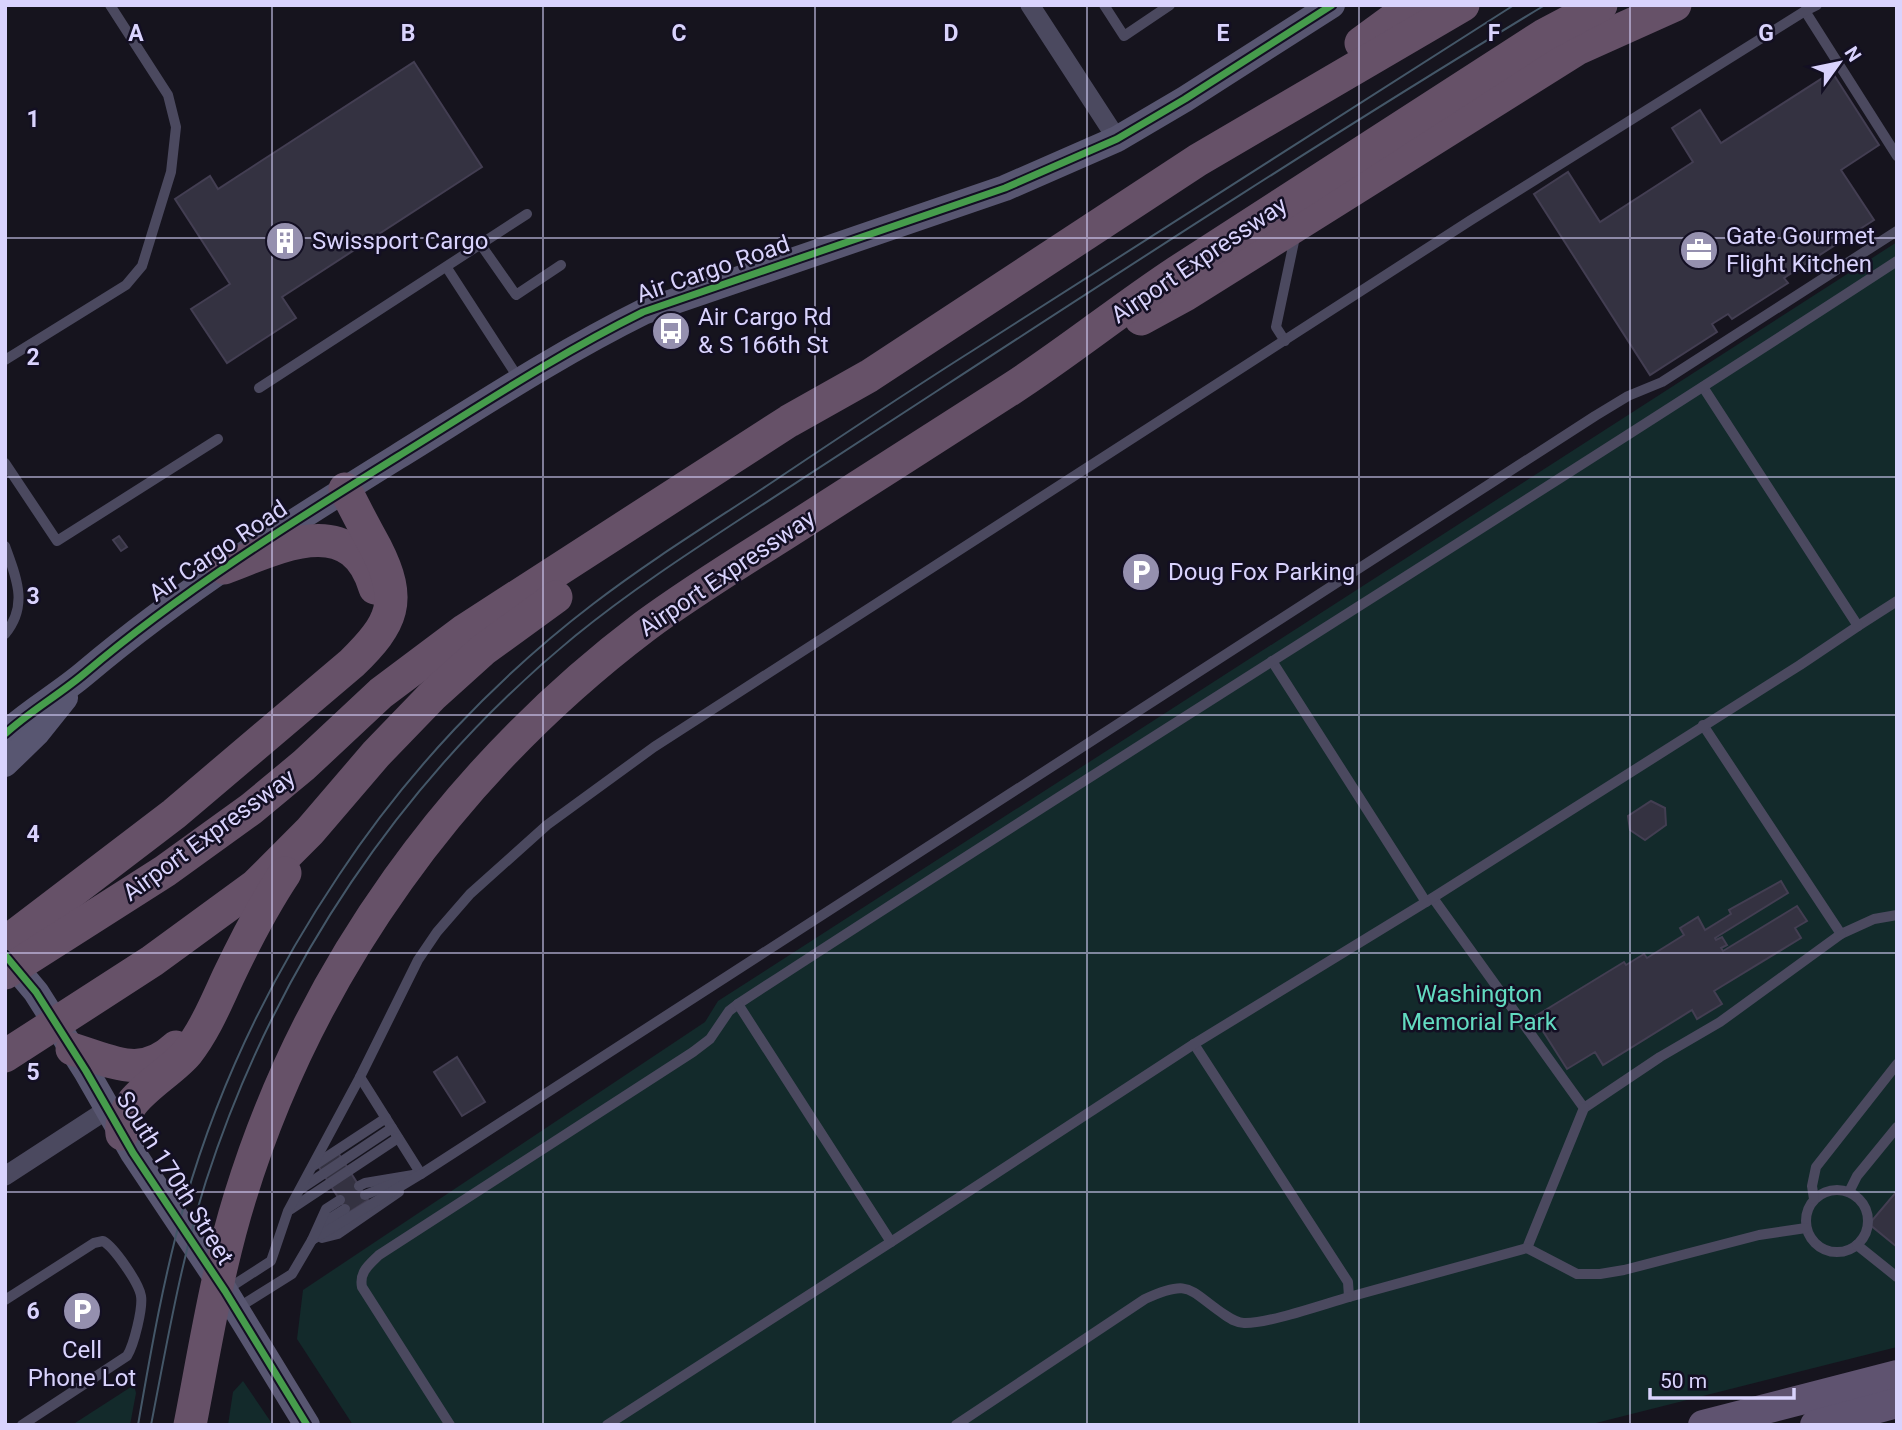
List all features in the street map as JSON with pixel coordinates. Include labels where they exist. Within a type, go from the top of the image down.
[{"type":"highway","points":[[1198,160],[1413,5]]},
{"type":"highway","name":"Airport Expressway","points":[[16,976],[64,917],[165,871],[251,809],[304,765],[381,693],[465,629],[789,421],[870,376],[1198,160],[1463,5]]},
{"type":"highway","name":"Airport Expressway","points":[[190,1425],[221,1263],[268,1117],[297,1051],[364,929],[422,846],[467,791],[515,739],[591,669],[673,606],[1018,384],[1173,275],[1544,35],[1601,5]]},
{"type":"highway","points":[[1018,384],[1185,295],[1577,49],[1675,5]]},
{"type":"highway","points":[[5,1056],[200,927],[257,885],[310,831],[432,695],[483,650],[555,598],[800,437],[870,376]]},
{"type":"highway","points":[[5,943],[64,917],[174,814],[372,643],[384,625],[391,607],[391,584],[345,489]]},
{"type":"highway","points":[[223,568],[308,539],[339,544],[350,550],[372,577],[376,598],[372,620],[358,642],[305,703]]},
{"type":"highway","points":[[72,1049],[116,1063],[139,1066],[149,1065],[178,1046],[230,948],[348,786]]},
{"type":"highway","points":[[115,1121],[122,1119],[138,1097],[174,1066],[195,1041],[248,936],[279,882]]},
{"type":"main road","points":[[1703,1425],[1897,1376]]},
{"type":"main road","points":[[1815,1425],[1897,1403]]},
{"type":"street","points":[[1030,5],[1117,139]]},
{"type":"street","name":"Air Cargo Road","points":[[5,734],[157,614],[223,568],[345,489],[597,334],[643,312],[1005,188],[1117,139],[1332,5]]},
{"type":"street","points":[[5,764],[37,733],[83,675]]},
{"type":"street","points":[[5,931],[16,976]]},
{"type":"street","name":"South 170th Street","points":[[5,955],[16,976],[72,1049],[307,1425]]},
{"type":"street","points":[[5,1176],[115,1121]]},
{"type":"lane","points":[[5,360],[126,285],[142,266],[171,173],[176,127],[168,95],[110,5]]},
{"type":"lane","points":[[1104,5],[1124,36],[1170,5]]},
{"type":"lane","points":[[230,1301],[271,1261],[288,1211],[360,1077],[418,960],[437,932],[470,894],[547,825],[654,747],[1471,220],[1817,5]]},
{"type":"lane","points":[[1804,11],[1897,156]]},
{"type":"lane","points":[[259,388],[527,215]]},
{"type":"lane","points":[[1284,341],[1276,327],[1298,223]]},
{"type":"lane","points":[[312,1240],[421,1174],[1595,416],[1628,396],[1662,382],[1897,230]]},
{"type":"lane","points":[[481,245],[516,295],[561,265]]},
{"type":"lane","points":[[450,1425],[366,1294],[361,1279],[363,1271],[379,1255],[693,1052],[710,1039],[729,1010],[738,1004],[1897,261]]},
{"type":"lane","points":[[447,268],[521,381]]},
{"type":"lane","points":[[1703,387],[1858,626]]},
{"type":"lane","points":[[5,463],[57,541],[218,439]]},
{"type":"lane","points":[[5,546],[19,587],[15,621],[5,634]]},
{"type":"lane","points":[[607,1425],[1194,1044],[1429,900],[1897,601]]},
{"type":"lane","points":[[1272,661],[1429,900],[1584,1108]]},
{"type":"lane","points":[[1703,725],[1841,934]]},
{"type":"lane","points":[[1527,1248],[1584,1108],[1660,1057],[1720,1022],[1841,934],[1874,919],[1897,915]]},
{"type":"lane","points":[[738,1004],[891,1242]]},
{"type":"lane","points":[[1194,1044],[1348,1282],[1349,1297]]},
{"type":"lane","points":[[1814,1199],[1812,1186],[1816,1167],[1897,1064]]},
{"type":"lane","points":[[360,1077],[421,1174]]},
{"type":"lane","points":[[310,1168],[386,1118]]},
{"type":"lane","points":[[1849,1192],[1857,1176],[1897,1127]]},
{"type":"lane","points":[[300,1189],[395,1133]]},
{"type":"lane","points":[[288,1211],[395,1133]]},
{"type":"lane","points":[[362,1191],[421,1174]]},
{"type":"lane","points":[[1828,1190],[1849,1192],[1865,1207],[1867,1228],[1857,1245],[1849,1250],[1829,1251],[1812,1241],[1806,1228],[1806,1213],[1814,1199],[1828,1190]]},
{"type":"lane","points":[[230,1301],[292,1274],[326,1209],[342,1204]]},
{"type":"lane","points":[[956,1425],[1145,1299],[1174,1287],[1186,1288],[1201,1295],[1230,1319],[1241,1323],[1264,1320],[1527,1248],[1577,1274],[1600,1274],[1759,1235],[1806,1228]]},
{"type":"lane","points":[[5,1300],[94,1243],[103,1241],[112,1247],[141,1297],[132,1345],[127,1356],[22,1425]]},
{"type":"lane","points":[[1857,1245],[1896,1278]]},
{"type":"green space","name":"Washington Memorial Park","points":[[1897,242],[1897,1347],[1588,1425],[353,1425],[297,1339],[303,1290],[705,1022],[718,1001]]},
{"type":"green space","points":[[243,1381],[273,1425],[228,1425],[233,1392]]},
{"type":"green space","points":[[134,1385],[136,1393],[130,1425],[72,1425]]},
{"type":"building","name":"Swissport Cargo","points":[[414,62],[482,167],[282,297],[296,318],[227,363],[191,309],[230,284],[175,199],[210,176],[218,189]]},
{"type":"building","name":"Gate Gourmet Flight Kitchen","points":[[1832,72],[1879,145],[1841,170],[1874,220],[1784,278],[1788,283],[1732,319],[1728,314],[1712,324],[1717,332],[1650,375],[1534,194],[1568,172],[1600,222],[1693,162],[1672,128],[1700,110],[1721,143]]},
{"type":"building","points":[[119,536],[127,547],[121,551],[113,540]]},
{"type":"building","points":[[1651,801],[1665,808],[1666,825],[1645,840],[1630,830],[1628,816]]},
{"type":"building","points":[[1781,881],[1788,893],[1715,938],[1716,940],[1722,937],[1727,945],[1721,948],[1723,951],[1797,906],[1807,921],[1795,928],[1801,938],[1714,991],[1722,1004],[1697,1019],[1692,1010],[1603,1065],[1595,1052],[1567,1069],[1534,1017],[1624,962],[1626,965],[1644,954],[1647,958],[1684,935],[1680,928],[1698,917],[1705,930],[1731,914],[1729,910]]},
{"type":"building","points":[[457,1057],[485,1102],[462,1116],[434,1072]]},
{"type":"building","points":[[337,1151],[368,1200],[348,1213],[317,1164]]},
{"type":"building","points":[[1897,1191],[1897,1247],[1869,1224]]},
{"type":"tram line","points":[[138,1425],[177,1229],[198,1159],[249,1032],[291,952],[339,875],[394,800],[455,729],[557,633],[653,561],[918,386],[1514,5]]},
{"type":"tram line","points":[[151,1425],[175,1302],[197,1211],[235,1102],[268,1026],[307,952],[351,882],[400,815],[454,751],[512,691],[595,620],[702,545],[1240,195],[1545,5]]},
{"type":"cycle path","points":[[5,734],[159,614],[237,559],[580,345],[643,312],[1005,188],[1117,139],[1332,5]]},
{"type":"cycle path","points":[[5,955],[36,992],[133,1153],[225,1291],[307,1425]]},
{"type":"place","name":"Swissport Cargo","points":[[285,241]]},
{"type":"place","name":"Gate Gourmet Flight Kitchen","points":[[1699,250]]},
{"type":"place","name":"Air Cargo Rd & S 166th St","points":[[671,331]]},
{"type":"place","name":"Doug Fox Parking","points":[[1141,572]]},
{"type":"place","name":"Cell Phone Lot","points":[[82,1311]]}]
